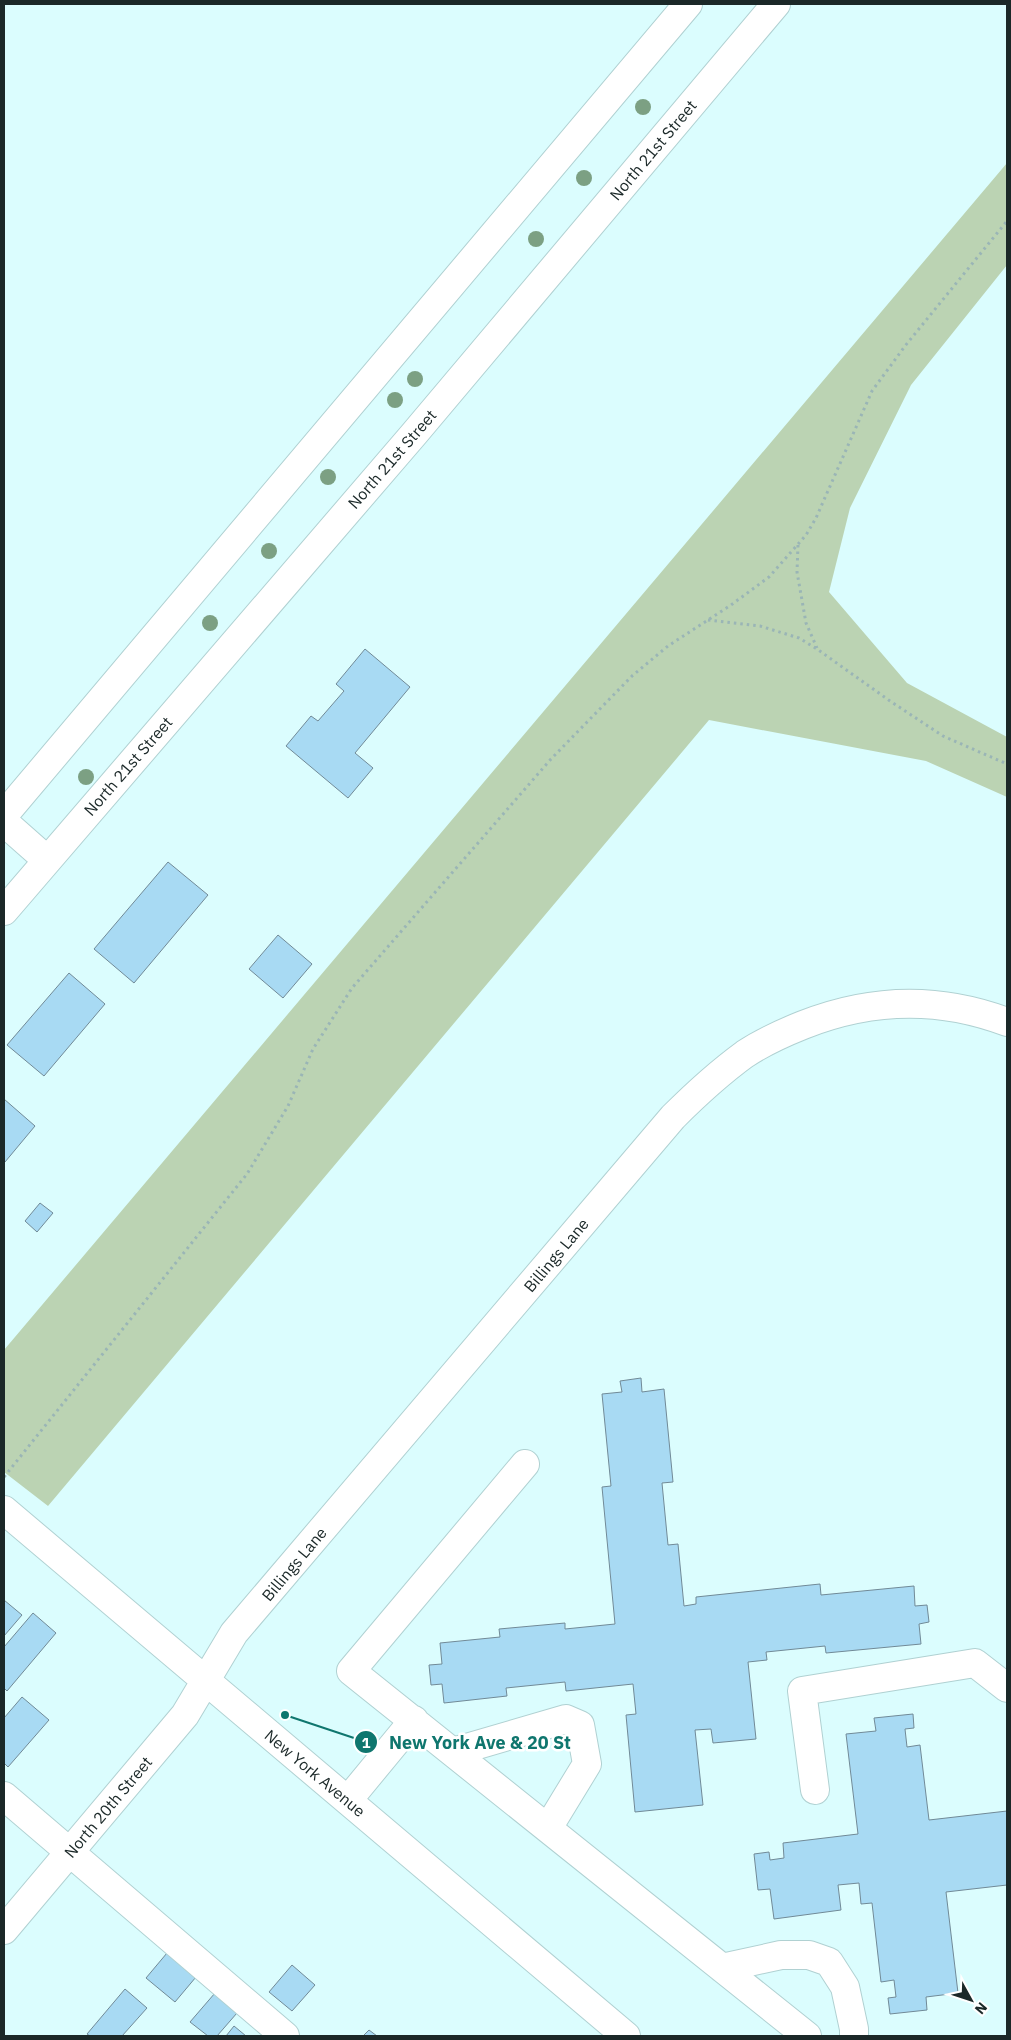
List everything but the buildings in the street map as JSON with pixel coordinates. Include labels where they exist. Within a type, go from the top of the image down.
[{"type":"street","points":[[4,814],[688,4]]},
{"type":"street","name":"North 21st Street","points":[[4,912],[407,441],[776,4]]},
{"type":"street","points":[[4,822],[47,860]]},
{"type":"street","name":"Billings Lane","points":[[206,1681],[234,1633],[673,1116],[722,1072],[747,1053],[786,1032],[823,1017],[856,1008],[895,1002],[950,1006],[1007,1022]]},
{"type":"street","points":[[525,1464],[352,1670],[807,2036]]},
{"type":"street","name":"New York Avenue","points":[[4,1510],[626,2036]]},
{"type":"street","points":[[814,1790],[802,1691],[975,1663],[1007,1688]]},
{"type":"street","name":"North 20th Street","points":[[4,1930],[185,1715],[206,1681]]},
{"type":"street","points":[[453,1752],[566,1719],[580,1725],[587,1764],[548,1828]]},
{"type":"street","points":[[348,1800],[414,1720]]},
{"type":"street","points":[[4,1796],[285,2036]]},
{"type":"street","points":[[722,1968],[781,1955],[809,1955],[829,1962],[845,1987],[854,2036]]},
{"type":"path","points":[[4,1477],[247,1174],[288,1106],[313,1049],[352,988],[551,759],[632,676],[668,646],[768,577],[806,535],[816,518],[872,391],[1007,221]]},
{"type":"path","points":[[798,544],[797,572],[806,623],[817,649]]},
{"type":"path","points":[[708,620],[760,626],[799,638],[890,702],[943,736],[1007,764]]},
{"type":"green space","points":[[1007,163],[1007,265],[911,385],[850,508],[829,592],[907,683],[1007,737],[1007,797],[926,761],[709,720],[48,1506],[4,1472],[4,1350]]},
{"type":"place","name":"New York Ave & 20 St","points":[[285,1715]]}]
